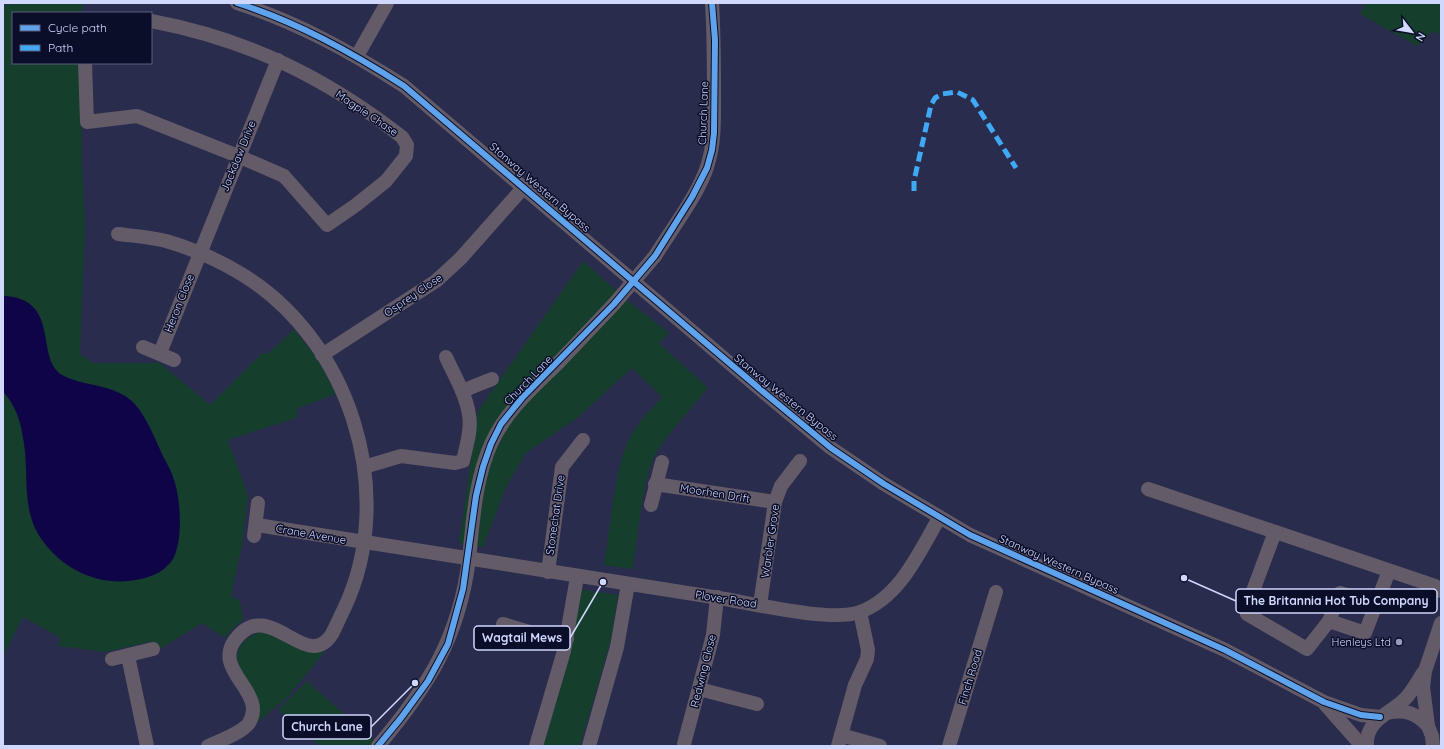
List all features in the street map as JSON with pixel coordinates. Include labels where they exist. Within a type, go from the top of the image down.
[{"type":"street","name":"Stanway Western Bypass","points":[[237,3],[286,20],[357,56],[404,86],[731,365],[831,448],[938,518],[977,538],[1225,650],[1324,702],[1361,715],[1384,715],[1396,711],[1407,712],[1419,716],[1433,738]]},
{"type":"street","points":[[357,56],[387,3]]},
{"type":"street","name":"Church Lane","points":[[382,745],[428,681],[448,644],[464,589],[469,560],[476,496],[483,467],[491,444],[501,424],[522,398],[614,304],[655,256],[692,198],[707,168],[712,150],[714,133],[715,40],[712,3]]},
{"type":"street","name":"Magpie Chase","points":[[85,64],[87,122],[137,116],[238,156],[284,176],[327,224],[356,205],[386,181],[406,156],[407,145],[402,137],[306,72],[247,47],[180,27],[152,21]]},
{"type":"street","name":"Jackdaw Drive","points":[[199,253],[278,60]]},
{"type":"street","name":"Osprey Close","points":[[322,355],[436,281],[462,258],[524,187]]},
{"type":"street","points":[[118,234],[165,241],[199,253],[239,273],[270,295],[292,314],[322,355],[344,393],[357,432],[364,467],[367,521],[360,566],[348,599],[332,634],[323,643],[313,646],[305,645],[264,624],[253,626],[241,632],[231,646],[231,668],[252,698],[252,711],[248,723],[230,737],[208,746]]},
{"type":"street","name":"Heron Close","points":[[160,353],[199,253]]},
{"type":"street","points":[[143,346],[174,360]]},
{"type":"street","points":[[364,467],[401,456],[455,463],[463,461],[469,426],[469,414],[462,391],[446,357]]},
{"type":"street","points":[[462,391],[492,379]]},
{"type":"street","name":"Stonechat Drive","points":[[548,572],[562,467],[583,440]]},
{"type":"street","name":"Warbler Grove","points":[[760,605],[775,502],[782,486],[800,460]]},
{"type":"street","points":[[651,505],[655,484],[662,462]]},
{"type":"street","name":"Moorhen Drift","points":[[655,484],[775,502]]},
{"type":"street","points":[[1148,489],[1435,586],[1441,591]]},
{"type":"street","name":"Crane Avenue","points":[[258,503],[255,530],[364,543],[469,560]]},
{"type":"street","name":"Plover Road","points":[[469,560],[717,597],[825,615],[840,616],[860,612],[879,601],[898,586],[938,518]]},
{"type":"street","points":[[1253,591],[1275,532]]},
{"type":"street","points":[[1328,621],[1365,632],[1389,571]]},
{"type":"street","points":[[536,746],[567,639],[577,577]]},
{"type":"street","points":[[589,746],[617,647],[628,584]]},
{"type":"street","name":"Finch Road","points":[[949,746],[985,606],[996,592]]},
{"type":"street","points":[[1247,614],[1308,650],[1328,621],[1340,593],[1376,605]]},
{"type":"street","name":"Redwing Close","points":[[684,744],[700,689],[713,635],[717,597]]},
{"type":"street","points":[[860,612],[868,650],[867,659],[855,685],[839,740],[880,746]]},
{"type":"street","points":[[1433,738],[1423,687],[1425,671],[1441,623]]},
{"type":"street","points":[[503,624],[536,634],[567,639]]},
{"type":"street","points":[[112,659],[153,650]]},
{"type":"street","points":[[128,656],[147,746]]},
{"type":"street","points":[[1367,746],[1369,732],[1384,715],[1405,699],[1425,671]]},
{"type":"street","points":[[700,689],[757,704]]},
{"type":"street","name":"Stanway Western Bypass","points":[[1324,702],[1350,730],[1362,746]]},
{"type":"green space","points":[[15,3],[84,3],[81,12],[12,12],[12,64],[81,64],[82,163],[85,226],[80,354],[93,363],[160,363],[210,405],[261,354],[269,353],[294,329],[317,358],[336,394],[298,408],[296,418],[228,440],[248,496],[242,545],[231,596],[240,601],[243,620],[233,628],[225,638],[202,623],[157,651],[153,641],[106,652],[58,646],[61,638],[23,617],[3,657],[3,6]]},
{"type":"green space","points":[[1365,3],[1441,3],[1441,35],[1433,31],[1417,46],[1360,14]]},
{"type":"green space","points":[[583,261],[628,301],[669,333],[659,343],[708,388],[668,435],[652,462],[644,491],[633,569],[604,565],[613,502],[619,469],[628,441],[639,423],[662,397],[632,368],[577,418],[526,453],[507,485],[485,542],[485,547],[459,543],[478,411]]},
{"type":"green space","points":[[580,589],[618,595],[611,639],[580,746],[539,746]]},
{"type":"green space","points":[[262,632],[326,648],[323,654],[287,698],[254,725],[250,688],[237,659],[239,648],[242,643],[251,636]]},
{"type":"green space","points":[[307,681],[380,746],[320,746],[278,710]]},
{"type":"shaded area","points":[[3,296],[22,299],[33,307],[40,318],[50,357],[55,368],[64,376],[121,393],[139,409],[153,433],[172,474],[178,498],[180,520],[180,531],[173,559],[166,567],[155,575],[127,581],[113,581],[86,575],[73,569],[62,561],[51,551],[35,529],[28,505],[24,444],[21,428],[14,408],[2,389]]},
{"type":"marked path","points":[[914,191],[914,181],[931,105],[935,98],[942,94],[957,92],[973,100],[1016,168]]},
{"type":"cycle path","points":[[237,3],[281,19],[323,39],[364,61],[404,86],[767,395],[831,448],[884,484],[970,535],[1225,650],[1324,702],[1361,715],[1380,717]]},
{"type":"cycle path","points":[[378,746],[428,681],[448,644],[463,589],[476,496],[483,467],[491,444],[501,424],[522,398],[614,304],[655,256],[692,197],[707,168],[712,150],[714,133],[715,40],[712,3]]},
{"type":"place","name":"The Britannia Hot Tub Company","points":[[1184,578]]},
{"type":"place","name":"Wagtail Mews","points":[[603,582]]},
{"type":"place","name":"Henleys Ltd","points":[[1399,642]]},
{"type":"place","name":"Church Lane","points":[[415,683]]}]
